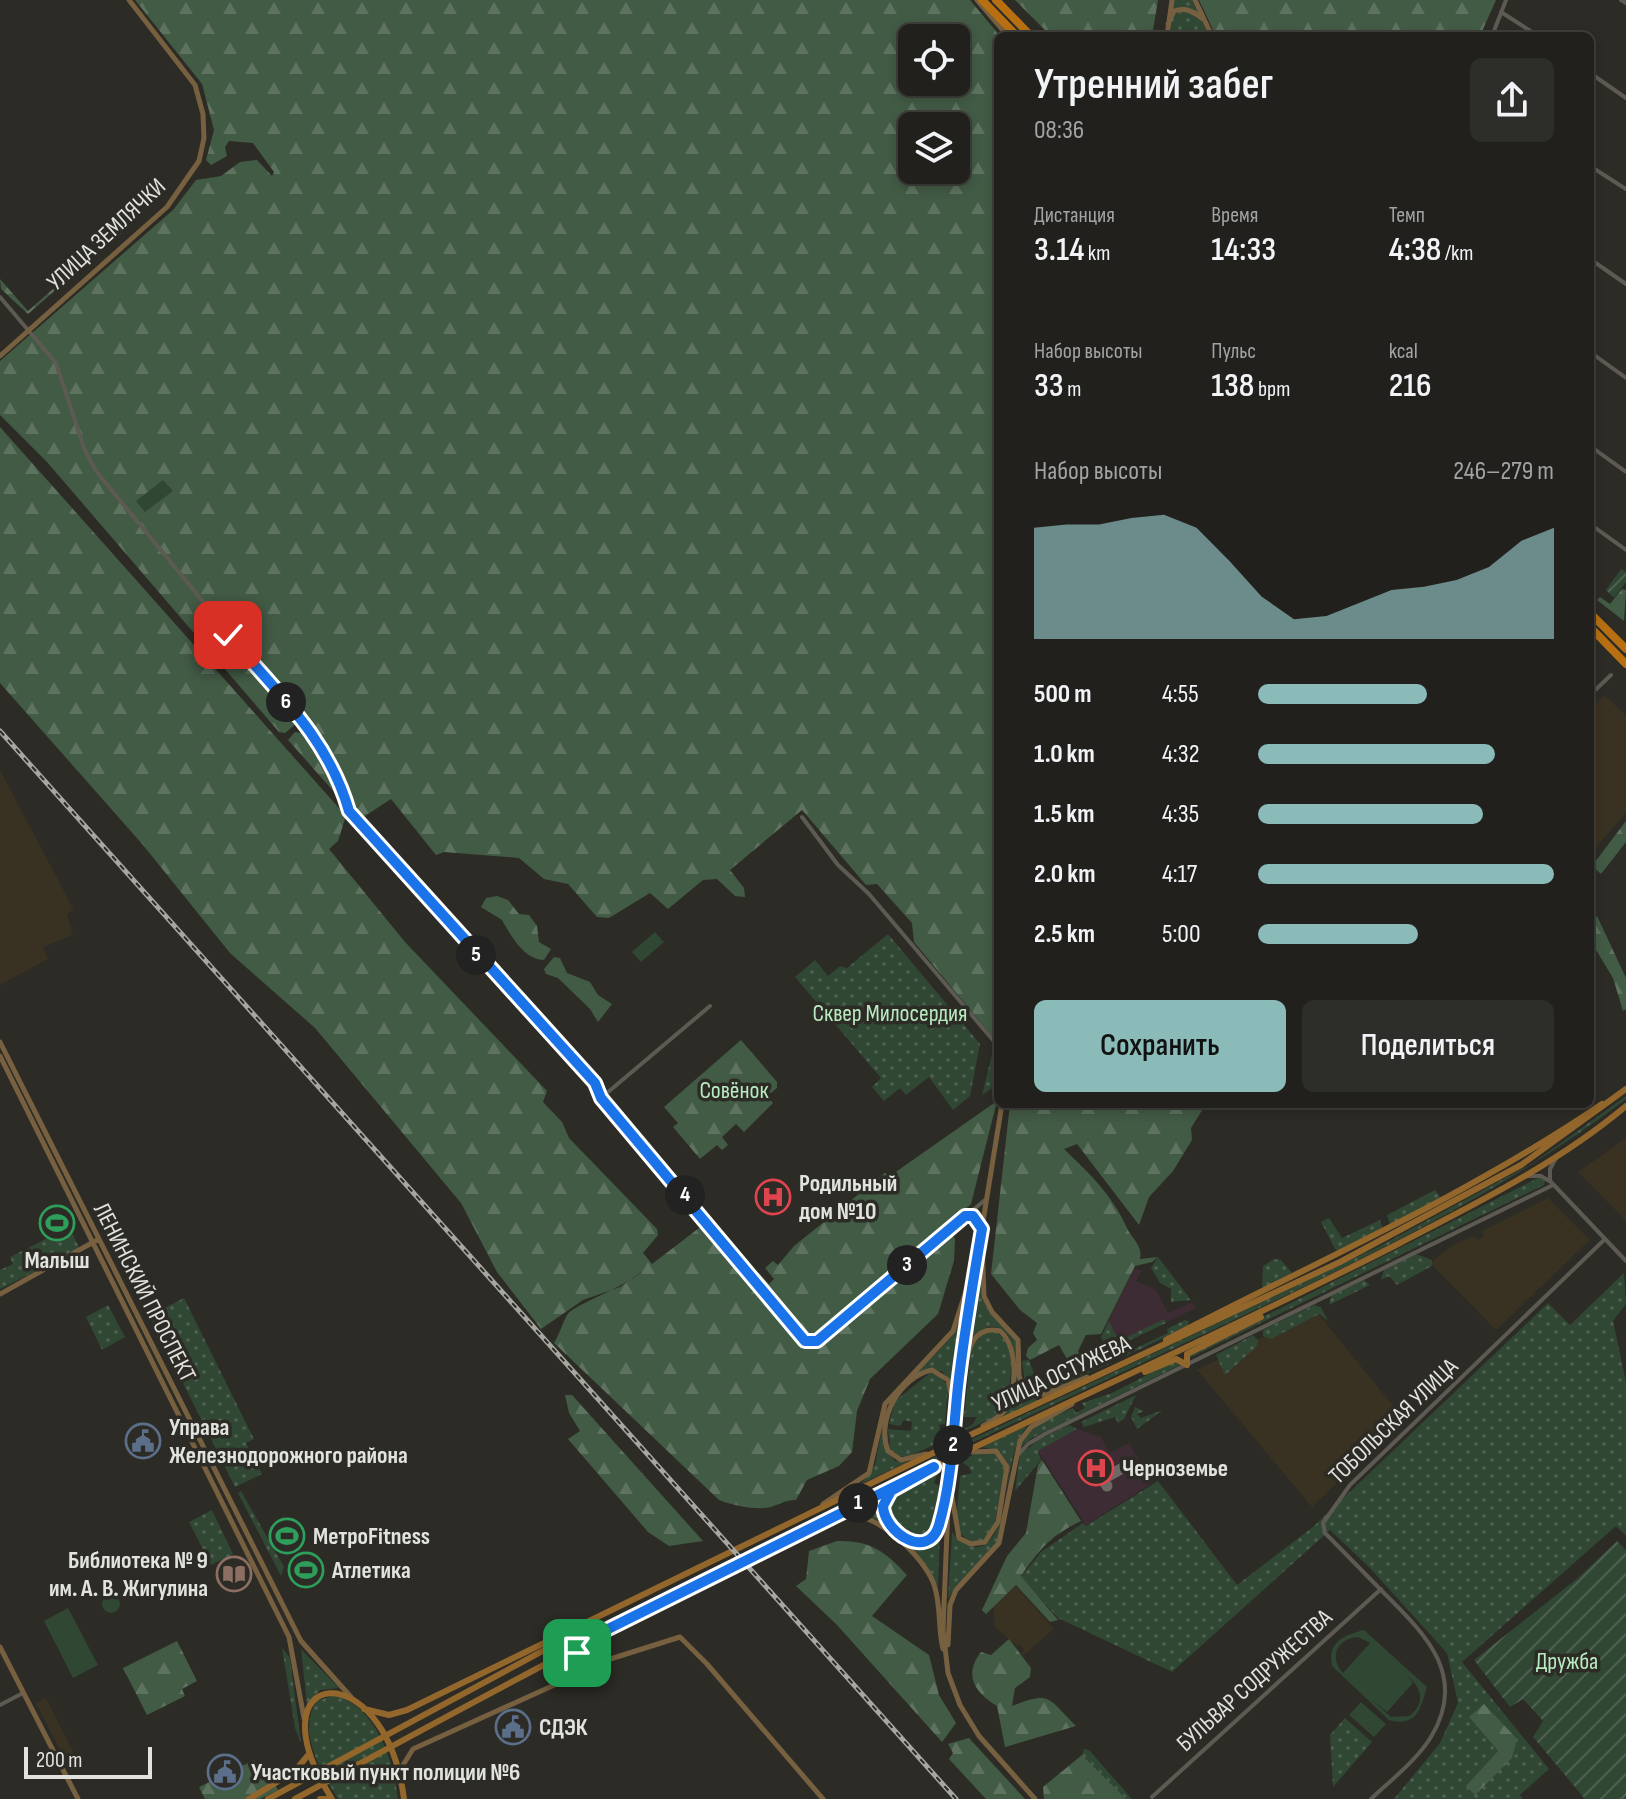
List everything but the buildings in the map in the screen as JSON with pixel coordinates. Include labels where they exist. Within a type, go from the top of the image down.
[{"type":"highway","points":[[979,0],[1013,32]]},
{"type":"highway","points":[[996,0],[1027,32]]},
{"type":"highway","points":[[1594,617],[1626,649]]},
{"type":"highway","points":[[1594,631],[1626,664]]},
{"type":"main road","name":"УЛИЦА ОСТУЖЕВА","points":[[364,1709],[389,1715],[401,1712],[631,1603],[966,1437],[1292,1286],[1491,1183],[1561,1139],[1626,1088]]},
{"type":"main road","name":"УЛИЦА ОСТУЖЕВА","points":[[295,1799],[592,1637],[963,1453],[1317,1287],[1522,1178],[1626,1106]]},
{"type":"main road","points":[[1187,1365],[1185,1356],[1189,1353],[1317,1287]]},
{"type":"main road","points":[[1108,1386],[1174,1359],[1187,1365]]},
{"type":"main road","points":[[268,1799],[631,1603]]},
{"type":"main road","points":[[304,1718],[311,1703],[322,1693],[339,1691],[351,1697]]},
{"type":"main road","name":"ЛЕНИНСКИЙ ПРОСПЕКТ","points":[[351,1697],[387,1738],[400,1770],[404,1799]]},
{"type":"main road","name":"ЛЕНИНСКИЙ ПРОСПЕКТ","points":[[304,1718],[309,1754],[330,1799]]},
{"type":"main road","points":[[249,1799],[289,1775],[309,1754]]},
{"type":"main road","points":[[320,1799],[330,1799]]},
{"type":"street","name":"УЛИЦА ЗЕМЛЯЧКИ","points":[[0,356],[167,207],[199,161],[204,138],[203,114],[195,85],[129,0]]},
{"type":"street","points":[[979,0],[1005,32]]},
{"type":"street","points":[[1167,32],[1172,0]]},
{"type":"street","points":[[1195,0],[1210,32]]},
{"type":"street","points":[[1494,32],[1506,0]]},
{"type":"street","points":[[1621,0],[1626,3]]},
{"type":"street","points":[[1168,24],[1174,11],[1180,9],[1190,10],[1203,19]]},
{"type":"street","points":[[1501,12],[1532,32]]},
{"type":"street","points":[[1594,76],[1626,98]]},
{"type":"street","points":[[1594,169],[1626,189]]},
{"type":"street","points":[[1594,262],[1626,284]]},
{"type":"street","points":[[0,297],[56,363],[84,448],[96,471],[317,740],[339,777],[349,811],[433,908],[593,1080],[601,1098],[808,1343],[817,1341],[987,1197]]},
{"type":"street","points":[[1594,355],[1626,378]]},
{"type":"street","points":[[1594,449],[1626,472]]},
{"type":"street","points":[[1594,527],[1626,550]]},
{"type":"street","points":[[1594,691],[1611,675]]},
{"type":"street","points":[[802,817],[838,865],[869,894],[994,1041]]},
{"type":"street","points":[[601,1098],[710,1006]]},
{"type":"street","name":"ЛЕНИНСКИЙ ПРОСПЕКТ","points":[[0,1042],[301,1641],[351,1697]]},
{"type":"street","name":"ЛЕНИНСКИЙ ПРОСПЕКТ","points":[[0,1056],[289,1637],[304,1718]]},
{"type":"street","points":[[947,1666],[943,1611],[955,1418],[1001,1108]]},
{"type":"street","points":[[1552,1183],[1550,1169],[1560,1154]]},
{"type":"street","points":[[1522,1178],[1539,1175],[1552,1183],[1626,1261]]},
{"type":"street","points":[[1013,1469],[1020,1452],[1031,1442],[1552,1183]]},
{"type":"street","points":[[965,1216],[973,1216],[982,1229],[984,1296],[992,1312],[1018,1340],[1019,1376],[1024,1388],[1033,1395],[1048,1394],[1117,1366]]},
{"type":"street","points":[[0,1294],[99,1239]]},
{"type":"street","name":"ТОБОЛЬСКАЯ УЛИЦА","points":[[1371,1799],[1426,1744],[1439,1721],[1444,1696],[1441,1666],[1431,1644],[1322,1529],[1336,1501],[1605,1239]]},
{"type":"street","points":[[795,1521],[869,1473],[885,1404],[953,1331],[980,1241]]},
{"type":"street","points":[[955,1418],[970,1345],[984,1331],[1000,1331],[1012,1349],[1008,1403],[998,1417],[966,1437]]},
{"type":"street","points":[[939,1450],[906,1460],[891,1455],[885,1434],[891,1403],[920,1374],[938,1371],[950,1386],[955,1418]]},
{"type":"street","points":[[947,1666],[952,1599],[962,1580],[997,1547],[1017,1450],[1027,1430],[1108,1386]]},
{"type":"street","points":[[949,1482],[957,1534],[968,1543],[985,1542],[998,1522],[1006,1463],[992,1449],[963,1453]]},
{"type":"street","points":[[934,1467],[886,1496],[883,1510],[889,1524],[912,1542],[930,1540],[939,1526],[949,1482]]},
{"type":"street","points":[[805,1532],[847,1516],[862,1516],[881,1526],[926,1568],[935,1587],[937,1625],[952,1687],[979,1736],[1035,1799]]},
{"type":"street","name":"БУЛЬВАР СОДРУЖЕСТВА","points":[[1152,1797],[1381,1589]]},
{"type":"street","points":[[604,1661],[591,1656],[590,1645],[638,1615]]},
{"type":"street","points":[[561,1682],[573,1667],[581,1646],[592,1637]]},
{"type":"street","points":[[400,1770],[413,1749],[604,1661],[673,1637],[686,1640],[823,1799]]},
{"type":"street","points":[[0,1647],[78,1799]]},
{"type":"street","points":[[0,1705],[23,1693]]},
{"type":"shaded area","points":[[1604,695],[1626,715],[1626,813],[1594,849],[1594,705]]},
{"type":"shaded area","points":[[0,770],[74,910],[67,914],[73,935],[43,947],[48,959],[0,985]]},
{"type":"shaded area","points":[[1626,1138],[1626,1221],[1578,1172]]},
{"type":"shaded area","points":[[1548,1198],[1590,1240],[1496,1330],[1430,1263],[1453,1245],[1473,1236],[1479,1240],[1484,1235],[1482,1231]]},
{"type":"shaded area","points":[[1134,1269],[1142,1270],[1136,1281],[1156,1290],[1168,1313],[1192,1302],[1196,1308],[1107,1351],[1101,1337]]},
{"type":"shaded area","points":[[1316,1311],[1404,1419],[1312,1507],[1197,1370]]},
{"type":"shaded area","name":"Черноземье","points":[[1077,1429],[1101,1437],[1109,1453],[1129,1443],[1152,1483],[1086,1525],[1038,1451]]},
{"type":"shaded area","points":[[1016,1586],[1054,1629],[1023,1656],[1024,1650],[1019,1644],[1017,1646],[995,1627],[993,1606]]},
{"type":"shaded area","points":[[46,1698],[77,1759],[67,1764],[36,1703]]},
{"type":"green space","points":[[135,0],[970,0],[997,32],[994,32],[994,1038],[914,942],[912,923],[877,884],[866,885],[802,810],[730,870],[744,888],[745,897],[735,896],[717,879],[703,880],[668,909],[650,893],[609,918],[597,917],[568,884],[544,879],[519,858],[444,852],[436,855],[391,799],[359,820],[288,740],[295,732],[306,734],[303,726],[297,723],[285,733],[279,732],[47,462],[0,415],[0,361],[173,210],[196,180],[221,176],[240,162],[257,160],[272,176],[274,172],[253,143],[229,141],[225,147],[227,156],[211,165],[206,160],[214,130],[202,84]]},
{"type":"green space","points":[[1015,0],[1158,0],[1153,32],[1047,32]]},
{"type":"green space","points":[[1174,0],[1192,0],[1207,32],[1170,32]]},
{"type":"green space","points":[[1199,0],[1496,0],[1482,32],[1214,32]]},
{"type":"green space","points":[[116,228],[121,228],[121,233],[28,314],[1,289],[0,279],[28,311],[117,233]]},
{"type":"green space","points":[[0,427],[346,816],[338,841],[329,849],[405,942],[547,1091],[543,1102],[562,1122],[569,1138],[657,1229],[658,1235],[643,1253],[652,1264],[703,1225],[808,1345],[824,1340],[821,1336],[811,1340],[802,1335],[753,1277],[759,1273],[769,1284],[774,1279],[765,1268],[773,1261],[778,1265],[794,1246],[885,1173],[890,1176],[994,1103],[971,1204],[947,1226],[955,1239],[954,1261],[938,1314],[870,1379],[857,1411],[852,1452],[839,1466],[807,1480],[796,1500],[758,1508],[719,1500],[554,1343],[567,1315],[611,1290],[583,1300],[541,1329],[497,1272],[461,1203],[315,1028],[230,953],[143,845],[0,683]]},
{"type":"green space","points":[[163,480],[173,491],[145,512],[136,501]]},
{"type":"green space","points":[[1621,569],[1626,572],[1626,582],[1614,598],[1606,590]]},
{"type":"green space","points":[[1622,589],[1626,590],[1624,621],[1597,600],[1600,597],[1610,604]]},
{"type":"green space","points":[[1626,821],[1626,842],[1601,874],[1594,868],[1594,863]]},
{"type":"green space","points":[[497,896],[508,900],[519,914],[529,915],[537,926],[539,942],[551,949],[544,960],[524,951],[502,920],[481,907],[486,898]]},
{"type":"green space","points":[[1597,916],[1626,978],[1626,1009],[1623,1011],[1613,978],[1594,947],[1594,919]]},
{"type":"green space","points":[[655,932],[664,942],[641,962],[632,952]]},
{"type":"green space","name":"Сквер Милосердия","points":[[888,934],[980,1044],[970,1096],[953,1110],[929,1077],[906,1095],[900,1088],[884,1101],[872,1087],[881,1078],[795,977],[815,960],[828,976],[840,966],[847,968]]},
{"type":"green space","points":[[554,957],[560,958],[567,973],[590,982],[598,995],[612,1004],[598,1022],[590,1009],[558,978],[546,974],[544,969]]},
{"type":"green space","name":"Совёнок","points":[[741,1040],[777,1082],[777,1088],[767,1096],[773,1103],[744,1132],[736,1124],[722,1137],[728,1145],[722,1150],[717,1145],[700,1159],[673,1127],[678,1123],[664,1107]]},
{"type":"green space","points":[[994,1046],[994,1087],[982,1095]]},
{"type":"green space","points":[[1626,1096],[1579,1133],[1530,1165],[1429,1224],[1325,1277],[819,1517],[939,1455],[1378,1247],[1533,1163]]},
{"type":"green space","points":[[1010,1108],[1204,1108],[1191,1128],[1192,1140],[1173,1171],[1149,1197],[1139,1225],[1077,1144],[1064,1149],[1114,1204],[1138,1245],[1140,1259],[1158,1257],[1152,1262],[1135,1266],[1101,1334],[1086,1335],[1078,1351],[1082,1360],[1071,1366],[1059,1345],[1030,1360],[1026,1356],[1028,1348],[1037,1340],[1033,1333],[1037,1323],[1020,1310],[991,1274]]},
{"type":"green space","points":[[1540,1177],[1545,1180],[1544,1185],[1187,1359],[1190,1354]]},
{"type":"green space","points":[[1435,1190],[1441,1198],[1390,1225],[1387,1215]]},
{"type":"green space","points":[[1329,1218],[1342,1238],[1380,1220],[1383,1230],[1340,1252],[1335,1249],[1321,1222]]},
{"type":"green space","points":[[69,1227],[80,1249],[0,1289],[0,1270],[13,1264],[10,1257]]},
{"type":"green space","points":[[1416,1254],[1432,1260],[1432,1266],[1397,1285],[1389,1276],[1381,1280],[1384,1270]]},
{"type":"green space","points":[[1158,1257],[1191,1300],[1171,1302],[1171,1289],[1160,1283],[1151,1268]]},
{"type":"green space","points":[[1274,1259],[1281,1260],[1292,1273],[1267,1289],[1262,1287],[1263,1266]]},
{"type":"green space","points":[[1624,1273],[1626,1304],[1613,1321],[1626,1382],[1626,1536],[1616,1526],[1462,1662],[1549,1769],[1520,1795],[1523,1799],[1394,1799],[1440,1743],[1458,1703],[1447,1653],[1369,1567],[1330,1530],[1172,1672],[1058,1618],[1021,1577],[1041,1552],[1083,1523],[1086,1526],[1158,1481],[1237,1585],[1313,1527],[1548,1303],[1570,1325]],"holes":[[[1469,1717],[1512,1758],[1467,1786],[1498,1751]]]},
{"type":"green space","points":[[1364,1280],[1370,1285],[1329,1305],[1331,1296]]},
{"type":"green space","points":[[980,1283],[987,1308],[1017,1343],[1019,1387],[1030,1396],[1043,1398],[1002,1417],[1012,1395],[1014,1348],[1009,1336],[1000,1328],[985,1328],[969,1342]]},
{"type":"green space","points":[[184,1298],[254,1439],[246,1443],[262,1474],[235,1487],[145,1307],[153,1304],[157,1312]]},
{"type":"green space","points":[[108,1305],[125,1337],[102,1350],[86,1317]]},
{"type":"green space","points":[[1314,1305],[1321,1307],[1328,1321],[1319,1314],[1271,1339],[1263,1336],[1263,1330]]},
{"type":"green space","points":[[962,1319],[953,1386],[942,1371],[927,1369],[887,1405],[883,1445],[895,1461],[907,1462],[861,1484],[875,1465],[887,1403],[947,1342]]},
{"type":"green space","points":[[1164,1319],[1166,1323],[1107,1351],[1101,1337],[1109,1321],[1115,1334],[1123,1339]]},
{"type":"green space","points":[[1189,1321],[1188,1326],[1126,1356],[1111,1358],[1109,1364],[1041,1393],[1025,1386],[1022,1361],[1029,1360],[1040,1389],[1072,1369],[1077,1367],[1080,1372],[1086,1364],[1132,1346],[1134,1349],[1168,1333],[1167,1329]]},
{"type":"green space","points":[[996,1332],[1008,1347],[1011,1368],[1006,1400],[997,1416],[912,1455],[899,1457],[890,1450],[888,1429],[911,1431],[912,1422],[904,1420],[900,1426],[889,1424],[895,1401],[930,1373],[937,1373],[948,1386],[945,1424],[939,1425],[942,1435],[945,1437],[972,1425],[977,1417],[964,1417],[971,1348],[983,1333]]},
{"type":"green space","points":[[1253,1335],[1258,1340],[1257,1346],[1225,1375],[1216,1355]]},
{"type":"green space","points":[[1174,1361],[1180,1365],[1032,1438],[1019,1448],[1028,1433],[1041,1423],[1073,1408],[1076,1413],[1085,1408],[1082,1403],[1112,1393]]},
{"type":"green space","points":[[565,1395],[572,1395],[703,1541],[669,1546],[648,1532],[568,1439],[580,1431],[569,1413]]},
{"type":"green space","points":[[1136,1395],[1124,1419],[1118,1423],[1115,1417],[1084,1427],[1081,1422]]},
{"type":"green space","points":[[1135,1407],[1144,1411],[1137,1414],[1141,1418],[1163,1410],[1137,1429],[1131,1417]]},
{"type":"green space","points":[[1069,1425],[1077,1429],[1038,1451],[1041,1460],[1015,1491],[1020,1454],[1040,1439]]},
{"type":"green space","points":[[1027,1426],[1014,1453],[1005,1513],[997,1542],[948,1599],[952,1532],[967,1545],[979,1547],[989,1541],[1003,1513],[1009,1466],[999,1450],[981,1447]]},
{"type":"green space","points":[[980,1452],[996,1453],[1004,1464],[1004,1473],[994,1527],[985,1540],[972,1542],[959,1533],[956,1520],[960,1476],[972,1473],[968,1466],[959,1461]]},
{"type":"green space","points":[[1042,1460],[1081,1521],[1046,1544],[1021,1576],[1058,1620],[1050,1622],[1016,1585],[986,1614],[982,1610],[1007,1556],[1026,1533],[1038,1465]]},
{"type":"green space","points":[[939,1470],[934,1483],[939,1486],[934,1530],[925,1539],[909,1537],[892,1522],[886,1499]]},
{"type":"green space","points":[[241,1491],[284,1567],[281,1576],[238,1493]]},
{"type":"green space","points":[[885,1494],[880,1511],[888,1525],[921,1546],[940,1532],[938,1587],[911,1548],[885,1525],[870,1517],[840,1515]]},
{"type":"green space","points":[[212,1510],[233,1554],[211,1565],[189,1522]]},
{"type":"green space","points":[[837,1541],[868,1545],[891,1559],[907,1575],[872,1616],[929,1655],[939,1695],[956,1723],[942,1742],[837,1625],[796,1586],[806,1579],[809,1551]]},
{"type":"green space","name":"Дружба","points":[[1617,1541],[1626,1550],[1626,1799],[1585,1799],[1533,1737],[1543,1721],[1523,1699],[1510,1707],[1474,1660],[1578,1578]]},
{"type":"green space","points":[[111,1595],[120,1604],[111,1613],[102,1604]]},
{"type":"green space","points":[[68,1608],[98,1665],[73,1678],[44,1621]]},
{"type":"green space","points":[[1364,1630],[1427,1687],[1420,1708],[1412,1718],[1399,1722],[1389,1720],[1332,1666],[1332,1651],[1339,1640]],"holes":[[[1358,1637],[1370,1643],[1343,1673],[1336,1661],[1337,1649],[1345,1641]],[[1408,1676],[1419,1691],[1418,1707],[1409,1716],[1391,1717],[1370,1698],[1387,1712],[1413,1683]]]},
{"type":"green space","points":[[1009,1639],[1031,1668],[1030,1677],[1015,1688],[1012,1706],[1042,1698],[1053,1703],[1076,1726],[1005,1747],[997,1706],[977,1689],[972,1675],[981,1652],[991,1655]]},
{"type":"green space","points":[[177,1641],[197,1681],[182,1689],[185,1696],[147,1715],[123,1668]]},
{"type":"green space","points":[[282,1648],[290,1658],[301,1743],[295,1728]]},
{"type":"green space","points":[[301,1649],[339,1688],[320,1690],[307,1705]]},
{"type":"green space","points":[[334,1695],[349,1701],[372,1723],[387,1752],[398,1799],[338,1799],[314,1752],[309,1725],[317,1701]]},
{"type":"green space","points":[[1361,1702],[1386,1724],[1374,1737],[1349,1715]]},
{"type":"green space","points":[[1484,1704],[1517,1739],[1512,1758],[1475,1795],[1466,1786],[1498,1751],[1469,1717]]},
{"type":"green space","points":[[1345,1718],[1372,1742],[1333,1787],[1330,1735]]},
{"type":"green space","points":[[969,1738],[1025,1799],[986,1799],[949,1759],[953,1753],[948,1744]]},
{"type":"green space","points":[[1084,1749],[1089,1750],[1132,1799],[1126,1799],[1082,1755]]},
{"type":"green space","points":[[1082,1755],[1126,1799],[1044,1799],[1043,1787]]},
{"type":"green space","points":[[254,1760],[264,1778],[270,1775],[278,1790],[260,1799],[205,1799],[199,1787]]},
{"type":"taxiway","points":[[1107,1486],[1103,1479],[1128,1465],[1131,1471]]},
{"type":"railway","points":[[0,731],[956,1799]]},
{"type":"place","name":"Родильный дом №10","points":[[773,1197]]},
{"type":"place","name":"Малыш","points":[[57,1223]]},
{"type":"place","name":"Управа Железнодорожного района","points":[[143,1441]]},
{"type":"place","name":"Черноземье","points":[[1096,1468]]},
{"type":"place","name":"МетроFitness","points":[[287,1536]]},
{"type":"place","name":"Атлетика","points":[[306,1570]]},
{"type":"place","name":"Библиотека № 9 им. А. В. Жигулина","points":[[234,1574]]},
{"type":"place","name":"СДЭК","points":[[513,1727]]},
{"type":"place","name":"Участковый пункт полиции №6","points":[[225,1772]]},
{"type":"route","points":[[228,635],[324,749],[339,777],[349,811],[433,908],[595,1083],[601,1098],[805,1341],[817,1341],[958,1220],[973,1216],[982,1229],[963,1345],[949,1482],[934,1536],[925,1543],[909,1541],[886,1520],[883,1506],[884,1499],[891,1491],[934,1467],[592,1637],[577,1653]]}]
